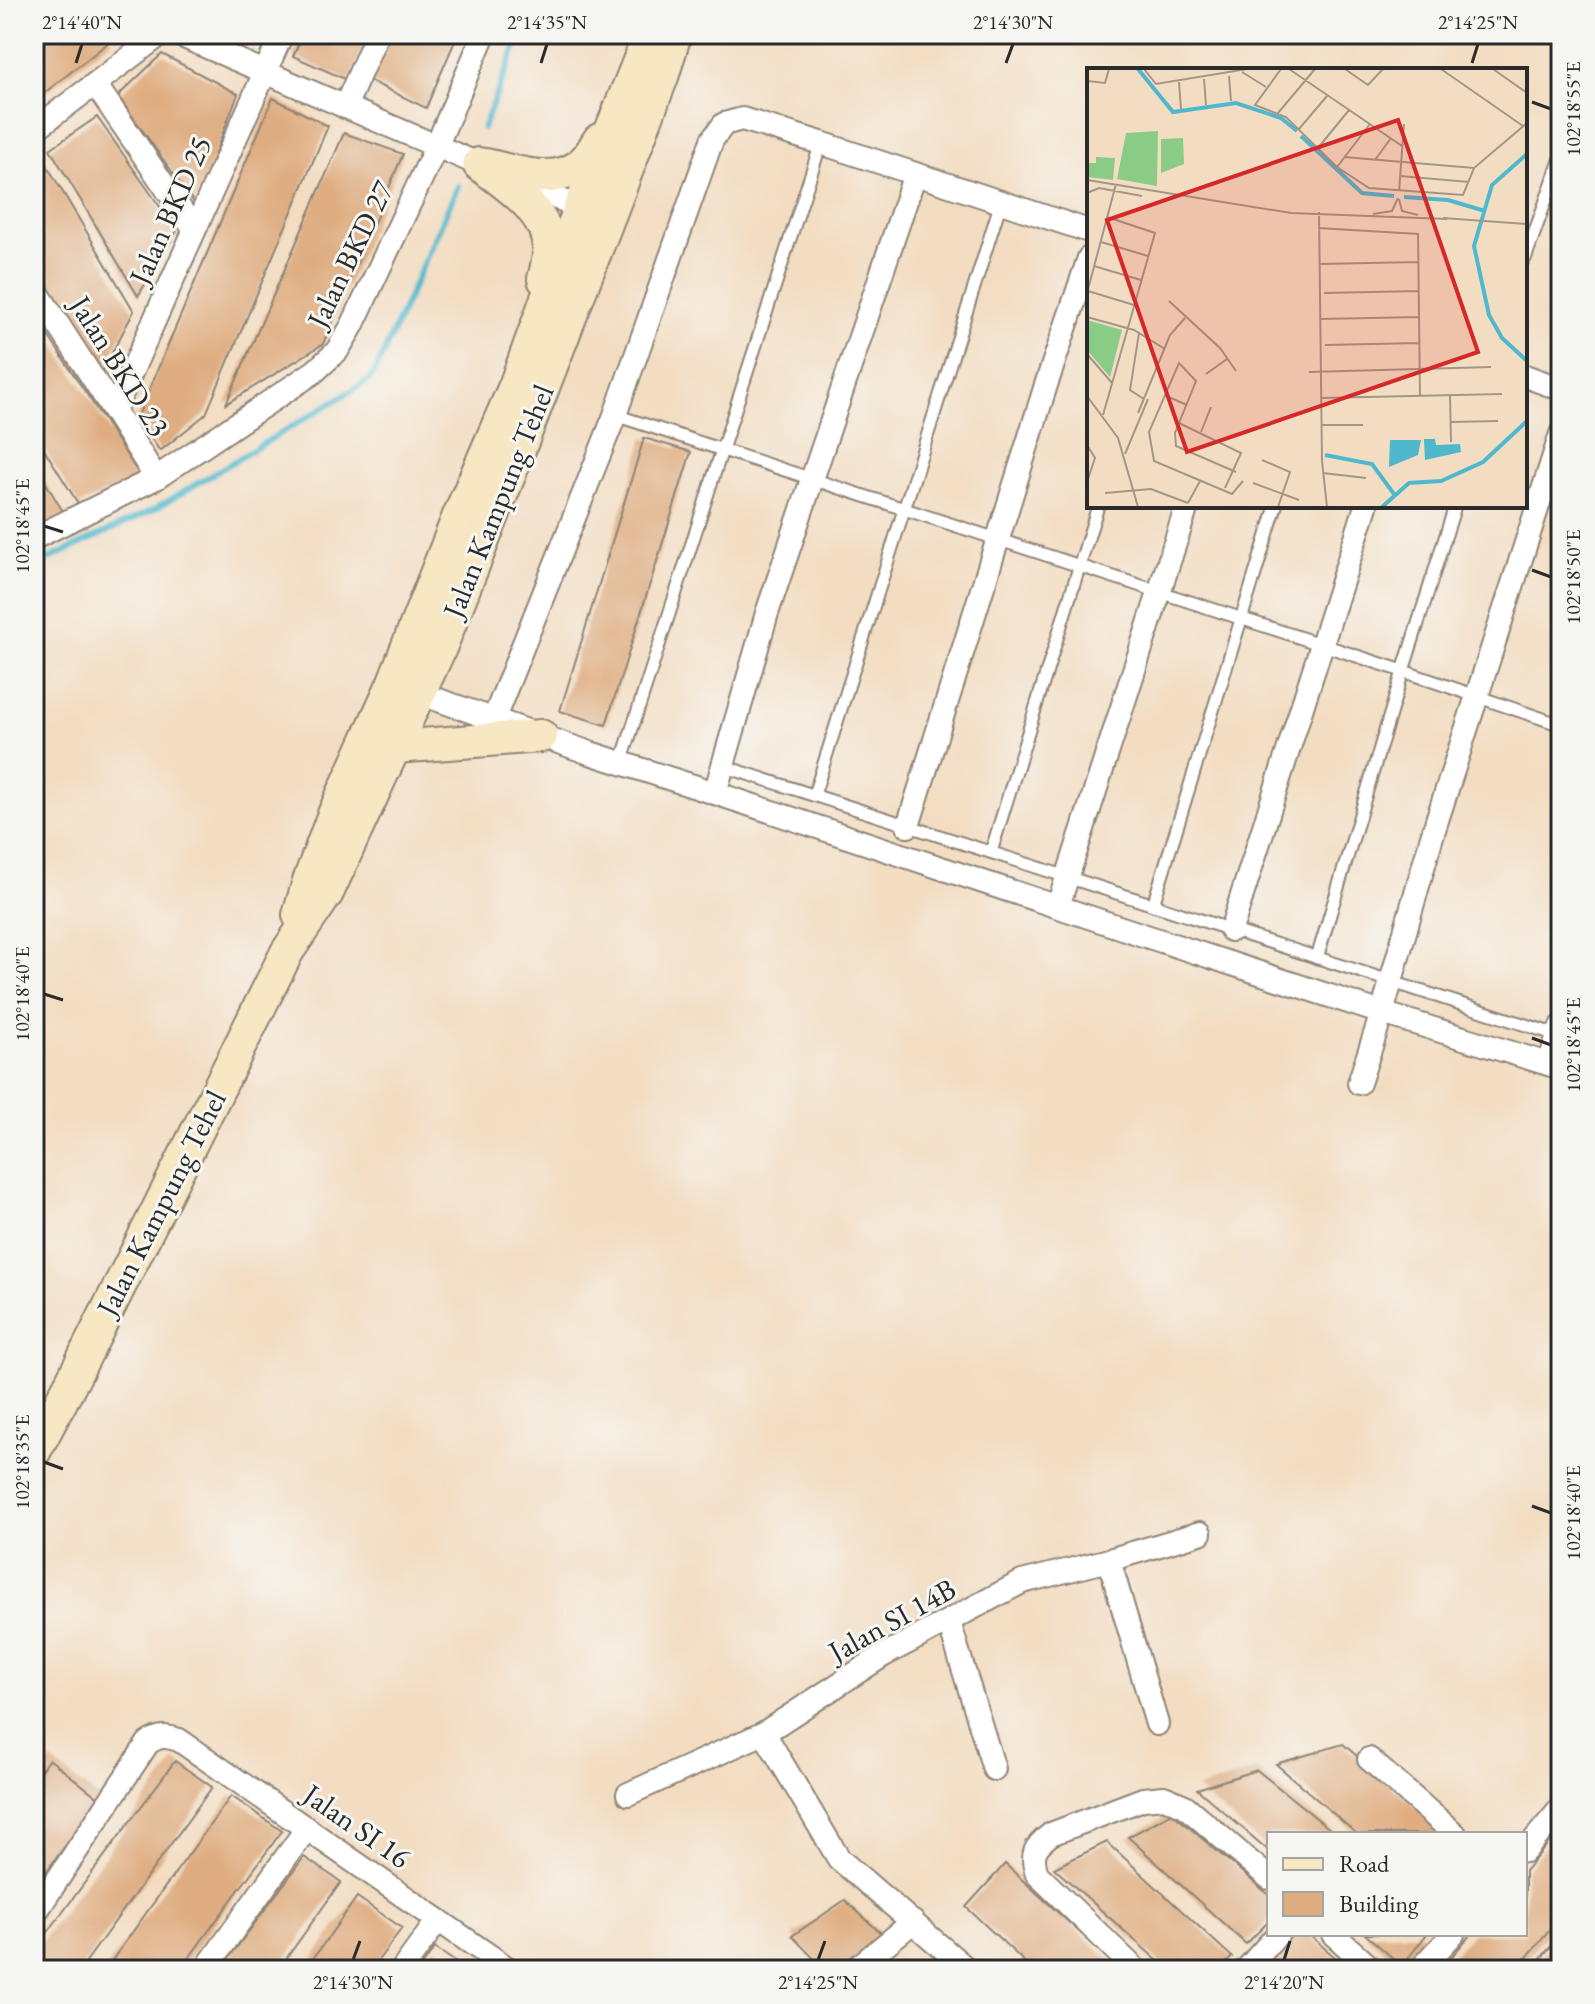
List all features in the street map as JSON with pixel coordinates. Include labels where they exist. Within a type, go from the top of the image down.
[{"type":"main road","name":"Jalan Kampung Tehel","points":[[287,952],[334,814],[407,689],[508,478],[663,74],[658,35]]},
{"type":"main road","name":"Jalan Kampung Tehel","points":[[34,1450],[287,952],[327,893],[395,747],[407,689],[458,518],[515,386],[580,208],[658,35]]},
{"type":"main road","points":[[479,164],[548,177],[567,173],[584,162],[658,35]]},
{"type":"main road","points":[[508,478],[538,373],[582,256],[586,230],[580,208],[600,198],[608,187],[643,106],[663,74]]},
{"type":"main road","points":[[479,164],[532,209],[544,229],[549,251],[515,386]]},
{"type":"main road","points":[[395,747],[541,736]]},
{"type":"street","points":[[34,130],[161,34]]},
{"type":"street","points":[[177,34],[580,208]]},
{"type":"street","name":"Jalan BKD 25","points":[[114,411],[282,34]]},
{"type":"street","points":[[345,107],[377,34]]},
{"type":"street","name":"Jalan BKD 27","points":[[34,538],[156,478],[314,372],[337,351],[352,326],[437,145],[484,34]]},
{"type":"street","points":[[95,84],[194,229]]},
{"type":"street","points":[[493,721],[615,415],[712,140],[724,124],[742,119],[1087,230]]},
{"type":"street","points":[[715,793],[767,613],[915,174]]},
{"type":"street","points":[[908,826],[1087,264]]},
{"type":"street","name":"Jalan BKD 23","points":[[34,287],[156,478]]},
{"type":"street","points":[[1527,377],[1561,389]]},
{"type":"street","points":[[1359,1083],[1432,836],[1561,434]]},
{"type":"street","points":[[1058,906],[1186,508]]},
{"type":"street","points":[[1231,930],[1365,508]]},
{"type":"street","points":[[407,689],[493,721],[1382,1013],[1555,1066],[1560,1033]]},
{"type":"street","name":"Jalan SI 14B","points":[[628,1794],[764,1733],[882,1656],[1022,1582],[1200,1533]]},
{"type":"street","points":[[1109,1560],[1157,1724]]},
{"type":"street","points":[[949,1622],[994,1769]]},
{"type":"street","points":[[764,1733],[839,1859],[968,1970]]},
{"type":"street","name":"Jalan SI 16","points":[[34,1915],[148,1743],[157,1737],[167,1736],[179,1740],[510,1970]]},
{"type":"street","points":[[1369,1759],[1453,1832]]},
{"type":"street","points":[[1136,1970],[1037,1874],[1033,1863],[1034,1853],[1040,1842],[1051,1834],[1143,1799],[1164,1797],[1185,1806],[1267,1876]]},
{"type":"street","points":[[1527,1849],[1561,1808]]},
{"type":"street","points":[[205,1970],[307,1828]]},
{"type":"street","points":[[402,1970],[438,1920]]},
{"type":"street","points":[[854,1970],[913,1922]]},
{"type":"street","points":[[1246,1970],[1276,1936]]},
{"type":"street","points":[[1335,1936],[1373,1970]]},
{"type":"street","points":[[1420,1970],[1451,1936]]},
{"type":"lane","points":[[621,763],[821,143]]},
{"type":"lane","points":[[1527,253],[1561,158]]},
{"type":"lane","points":[[814,795],[1001,202]]},
{"type":"lane","points":[[615,415],[1561,725]]},
{"type":"lane","points":[[991,852],[1097,508]]},
{"type":"lane","points":[[1153,905],[1275,508]]},
{"type":"lane","points":[[1317,958],[1454,508]]},
{"type":"lane","points":[[723,766],[1390,982],[1560,1033]]},
{"type":"building","points":[[34,34],[102,34],[113,39],[34,101]]},
{"type":"building","points":[[303,34],[370,34],[349,81],[293,56]]},
{"type":"building","points":[[388,34],[458,34],[426,108],[368,80]]},
{"type":"building","points":[[162,54],[238,94],[195,204],[118,96]]},
{"type":"building","points":[[273,98],[328,126],[206,414],[160,451],[137,418]]},
{"type":"building","points":[[97,117],[177,231],[138,296],[50,149]]},
{"type":"building","points":[[344,133],[403,154],[323,344],[226,404]]},
{"type":"building","points":[[40,154],[134,311],[102,372],[34,267],[34,159]]},
{"type":"building","points":[[34,314],[141,477],[79,505],[34,433]]},
{"type":"building","points":[[644,438],[691,452],[606,725],[560,711]]},
{"type":"building","points":[[34,463],[65,515],[34,532]]},
{"type":"building","points":[[1343,1744],[1445,1832],[1355,1832],[1276,1764]]},
{"type":"building","points":[[49,1759],[100,1799],[34,1888],[34,1780]]},
{"type":"building","points":[[175,1761],[212,1787],[80,1970],[34,1970],[34,1951]]},
{"type":"building","points":[[1257,1770],[1334,1832],[1267,1832],[1267,1849],[1197,1789]]},
{"type":"building","points":[[231,1796],[282,1831],[180,1970],[105,1970]]},
{"type":"building","points":[[1172,1813],[1267,1893],[1267,1923],[1246,1944],[1128,1837]]},
{"type":"building","points":[[1561,1828],[1561,1917],[1516,1970],[1440,1970],[1469,1936],[1527,1936],[1527,1869]]},
{"type":"building","points":[[1107,1842],[1232,1957],[1220,1970],[1168,1970],[1054,1868]]},
{"type":"building","points":[[304,1857],[341,1882],[278,1970],[220,1970]]},
{"type":"building","points":[[1005,1864],[1121,1970],[1033,1970],[966,1907]]},
{"type":"building","points":[[357,1897],[402,1928],[371,1970],[305,1970]]},
{"type":"building","points":[[845,1900],[885,1937],[841,1970],[825,1970],[792,1936]]},
{"type":"building","points":[[1561,1934],[1561,1970],[1531,1970]]},
{"type":"building","points":[[1290,1936],[1310,1936],[1350,1970],[1275,1970],[1266,1963]]},
{"type":"building","points":[[1367,1936],[1425,1936],[1402,1966]]},
{"type":"building","points":[[435,1948],[467,1970],[419,1970]]},
{"type":"waterway","points":[[483,128],[521,34]]},
{"type":"waterway","points":[[34,566],[155,509],[369,380],[458,186]]}]
